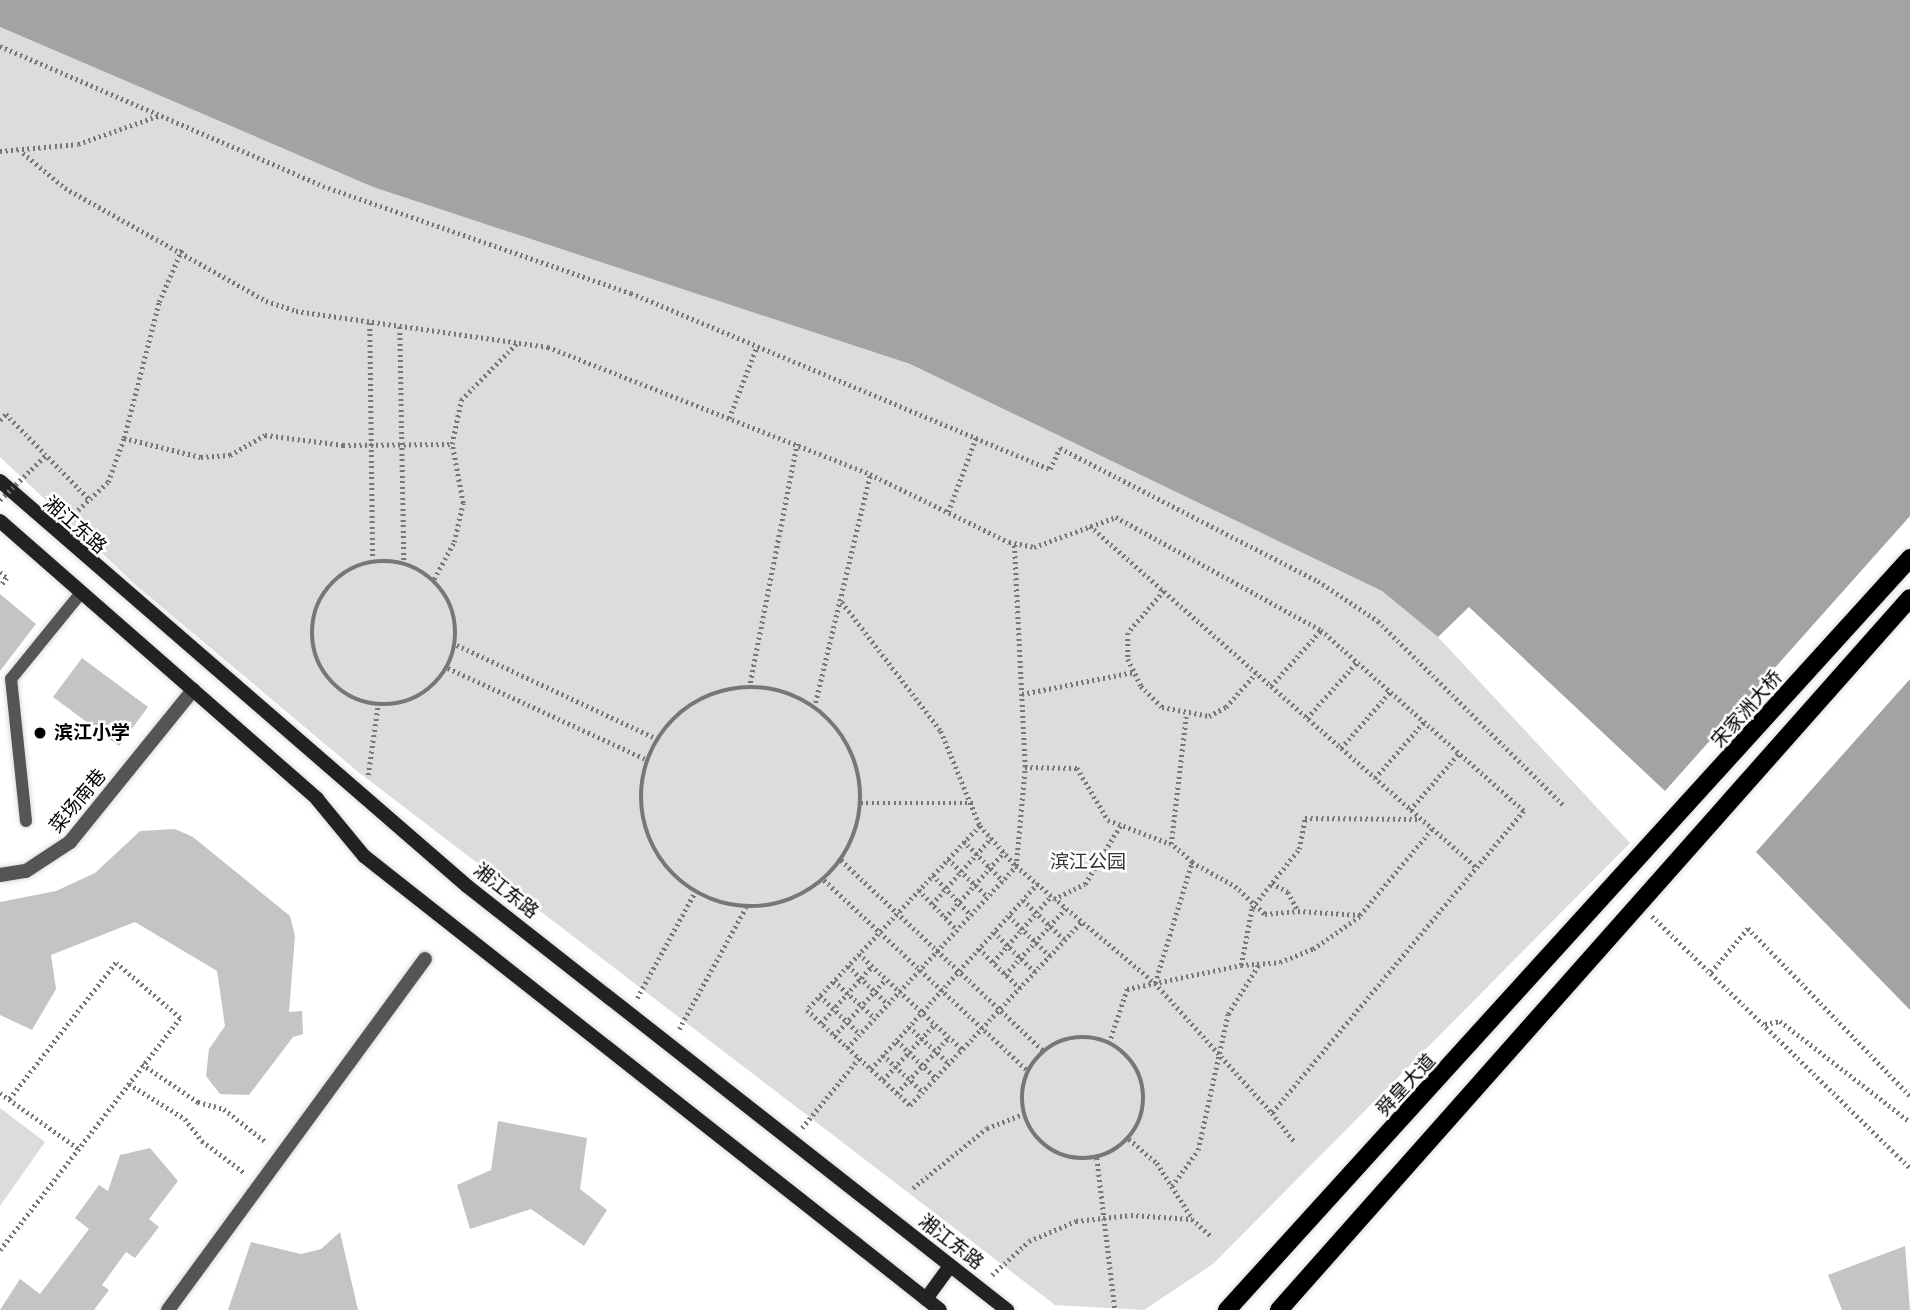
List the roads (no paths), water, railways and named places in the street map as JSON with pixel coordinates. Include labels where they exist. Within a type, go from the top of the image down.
[{"type":"main road","name":"湘江东路","points":[[0,481],[365,800],[670,1045],[1007,1310]]},
{"type":"main road","points":[[0,521],[317,799],[364,856],[940,1310]]},
{"type":"main road","name":"宋家洲大桥","points":[[1615,888],[1910,558]]},
{"type":"main road","points":[[1279,1310],[1637,902],[1910,598]]},
{"type":"main road","name":"舜皇大道","points":[[1227,1310],[1615,888]]},
{"type":"main road","points":[[926,1299],[950,1266]]},
{"type":"street","name":"菜场南巷","points":[[0,875],[26,871],[70,842],[193,691]]},
{"type":"street","points":[[168,1310],[425,959]]},
{"type":"lane","points":[[26,821],[10,679],[81,593]]},
{"type":"place","name":"滨江小学","points":[[40,733]]},
{"type":"park label","name":"滨江公园","points":[[1088,862]]}]
